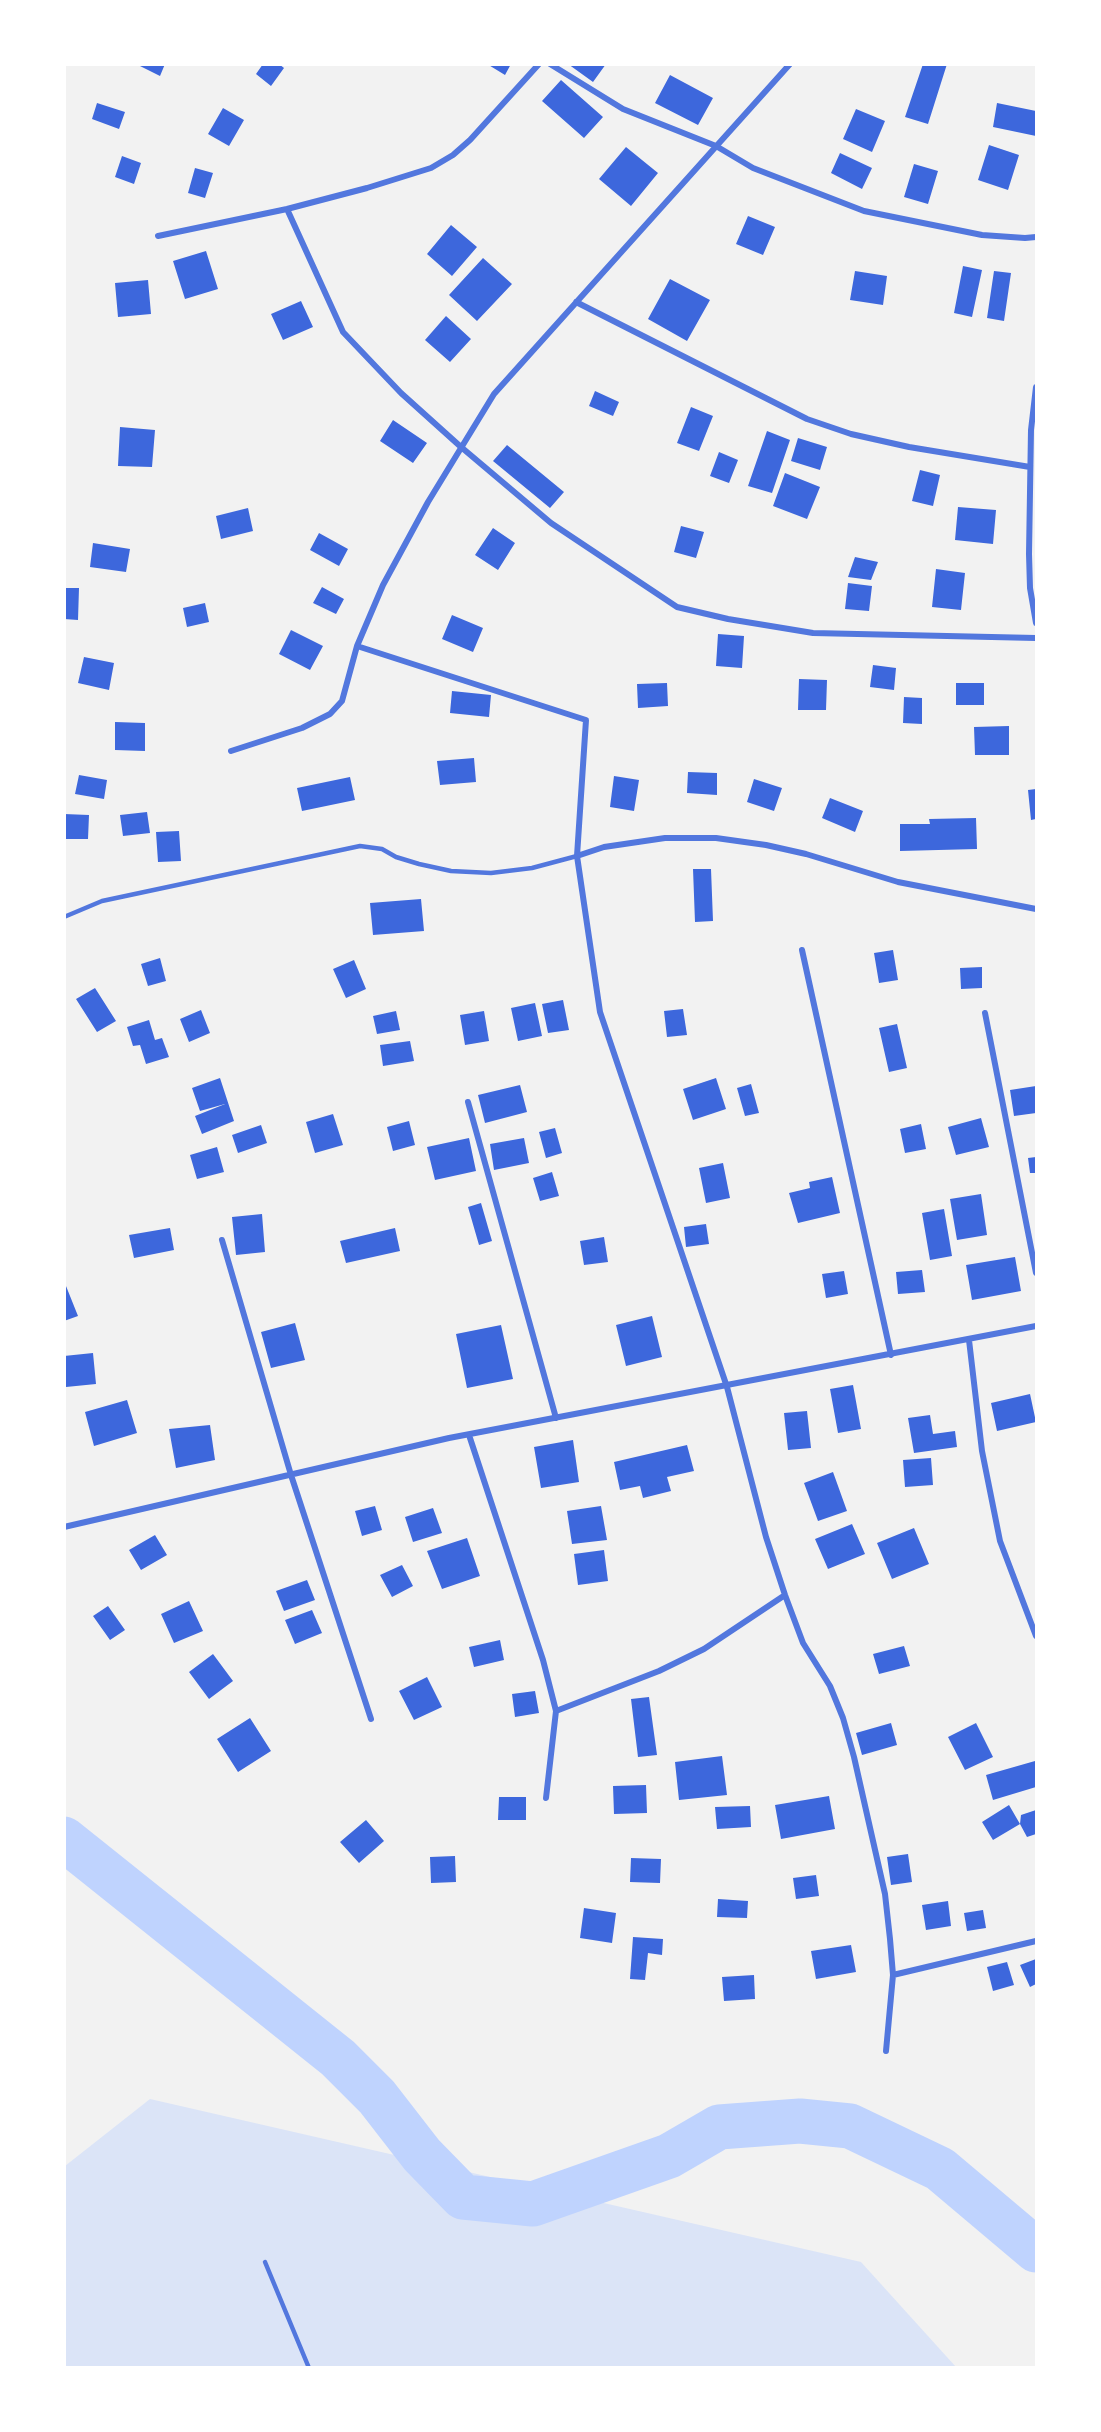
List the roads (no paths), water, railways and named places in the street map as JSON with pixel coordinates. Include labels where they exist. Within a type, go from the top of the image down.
[{"type":"street","points":[[158,236],[287,209],[431,168],[453,155],[470,140],[539,64]]},
{"type":"street","points":[[550,64],[623,110],[716,146],[753,168],[864,211],[982,235],[1036,237]]},
{"type":"street","points":[[231,751],[302,728],[330,714],[342,701],[357,646],[382,585],[494,394],[790,64]]},
{"type":"street","points":[[287,209],[343,332],[401,393],[461,447],[551,522],[677,607],[728,619],[813,633],[1036,638]]},
{"type":"street","points":[[576,302],[807,420],[851,434],[909,447],[1030,467]]},
{"type":"street","points":[[1036,387],[1030,467],[1030,588],[1036,623]]},
{"type":"street","points":[[357,646],[586,720],[577,855],[600,1012],[727,1387],[766,1537],[785,1595],[804,1643],[830,1686],[843,1718],[885,1894],[893,1976],[886,2051]]},
{"type":"street","points":[[577,855],[604,847],[665,838],[716,838],[766,844],[898,882],[1036,909]]},
{"type":"street","points":[[802,950],[891,1355]]},
{"type":"street","points":[[985,1013],[1036,1274]]},
{"type":"street","points":[[468,1102],[556,1418]]},
{"type":"street","points":[[222,1240],[291,1475],[370,1719]]},
{"type":"street","points":[[64,1527],[470,1435],[1036,1326]]},
{"type":"street","points":[[969,1340],[982,1451],[1000,1541],[1036,1635]]},
{"type":"street","points":[[470,1435],[543,1660],[556,1711],[546,1798]]},
{"type":"street","points":[[556,1711],[659,1671],[704,1649],[785,1595]]},
{"type":"street","points":[[893,1976],[1036,1941]]},
{"type":"lane","points":[[64,917],[102,902],[360,846],[382,849],[396,857],[451,871],[491,873],[532,868],[577,855]]},
{"type":"lane","points":[[265,2262],[309,2367]]},
{"type":"waterway","points":[[64,1839],[338,2058],[377,2097],[422,2155],[463,2197],[533,2204],[669,2156],[719,2127],[800,2121],[850,2126],[940,2169],[1036,2250]]}]
